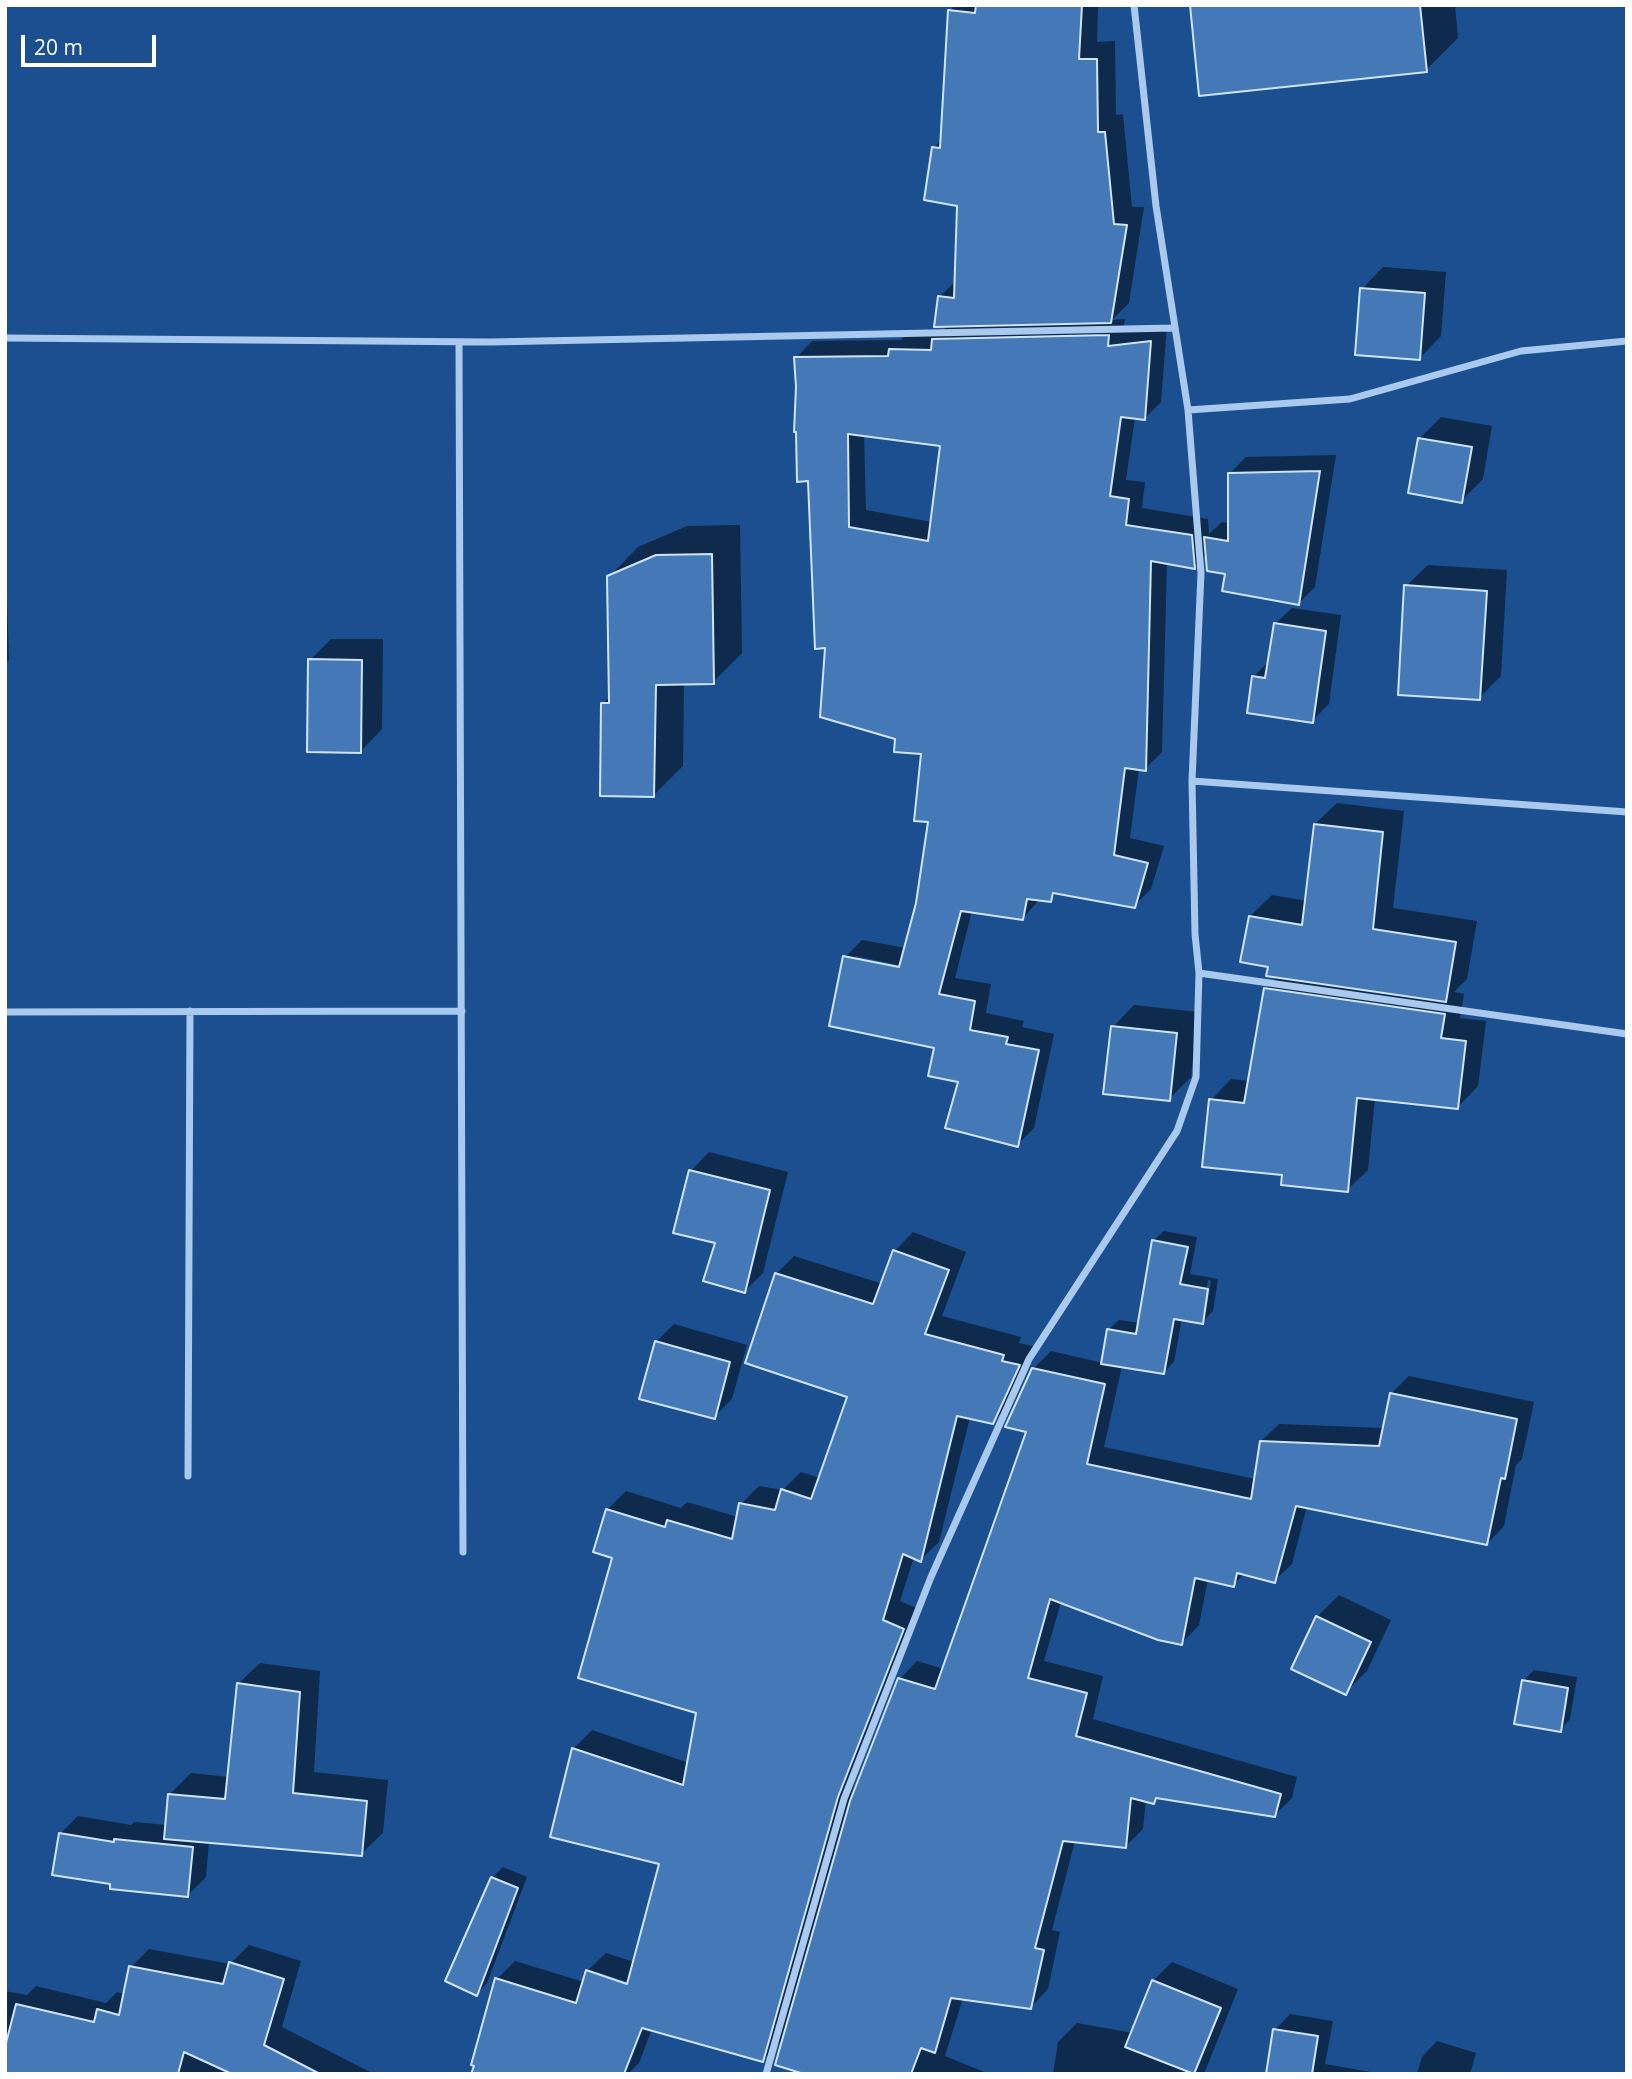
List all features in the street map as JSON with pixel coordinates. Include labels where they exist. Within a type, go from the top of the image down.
[{"type":"street","points":[[766,2074],[844,1799],[931,1577],[1029,1359],[1177,1131],[1196,1077],[1199,973],[1195,934],[1192,781],[1201,573],[1188,410],[1156,206],[1134,5]]},
{"type":"street","points":[[5,338],[459,342],[1174,328]]},
{"type":"street","points":[[1188,410],[1350,399],[1521,351],[1627,341]]},
{"type":"street","points":[[459,342],[463,1552]]},
{"type":"street","points":[[1192,781],[1627,812]]},
{"type":"street","points":[[1199,973],[1627,1034]]},
{"type":"street","points":[[5,1012],[462,1012]]},
{"type":"street","points":[[188,1476],[190,1012]]},
{"type":"building","points":[[976,5],[1082,5],[1079,59],[1097,59],[1098,132],[1105,132],[1114,224],[1127,225],[1111,323],[934,327],[938,296],[954,298],[957,206],[924,200],[932,147],[940,148],[948,10],[975,13]]},
{"type":"building","points":[[1190,5],[1420,5],[1427,72],[1199,96]]},
{"type":"building","points":[[1360,288],[1425,293],[1420,360],[1355,355]]},
{"type":"building","points":[[1109,335],[1108,346],[1151,341],[1145,420],[1121,417],[1110,496],[1129,499],[1126,525],[1192,535],[1195,569],[1151,561],[1146,771],[1125,768],[1114,855],[1148,863],[1135,908],[1053,893],[1051,902],[1027,899],[1023,920],[961,911],[939,994],[975,1001],[970,1030],[1008,1037],[1006,1044],[1039,1050],[1018,1147],[945,1128],[958,1082],[928,1076],[934,1048],[829,1026],[843,956],[899,967],[916,903],[928,822],[914,821],[921,754],[894,752],[895,739],[820,717],[825,648],[815,649],[808,481],[797,482],[794,357],[888,356],[889,349],[931,350],[932,339]],"holes":[[[848,434],[940,446],[928,541],[849,527]]]},
{"type":"building","points":[[1418,438],[1472,447],[1462,503],[1408,493]]},
{"type":"building","points":[[1320,471],[1299,605],[1222,591],[1225,574],[1207,571],[1204,537],[1228,541],[1228,473]]},
{"type":"building","points":[[712,554],[714,684],[656,685],[654,797],[600,796],[601,703],[609,703],[607,576],[656,555]]},
{"type":"building","points":[[1404,585],[1487,591],[1480,700],[1398,695]]},
{"type":"building","points":[[1274,623],[1326,631],[1313,723],[1247,713],[1252,676],[1265,678]]},
{"type":"building","points":[[308,659],[362,660],[361,753],[307,752]]},
{"type":"building","points":[[1314,824],[1383,832],[1373,929],[1456,942],[1446,1002],[1266,976],[1268,967],[1240,962],[1249,916],[1302,925]]},
{"type":"building","points":[[1264,988],[1445,1014],[1441,1038],[1466,1041],[1458,1109],[1357,1098],[1348,1192],[1281,1185],[1282,1175],[1202,1167],[1209,1099],[1244,1103]]},
{"type":"building","points":[[1111,1026],[1177,1033],[1170,1101],[1103,1094]]},
{"type":"building","points":[[689,1170],[770,1190],[745,1293],[703,1281],[715,1243],[673,1233]]},
{"type":"building","points":[[1152,1240],[1188,1247],[1180,1284],[1208,1289],[1203,1324],[1174,1319],[1164,1374],[1101,1364],[1107,1329],[1136,1334]]},
{"type":"building","points":[[893,1250],[949,1270],[925,1334],[1004,1355],[1002,1361],[1020,1365],[993,1424],[957,1416],[921,1562],[903,1554],[883,1620],[904,1629],[838,1797],[763,2062],[642,2028],[624,2074],[471,2074],[474,2066],[471,2065],[495,1978],[576,2003],[586,1970],[627,1984],[659,1864],[550,1837],[572,1748],[683,1785],[696,1713],[578,1678],[612,1558],[593,1552],[606,1509],[665,1527],[667,1520],[732,1539],[739,1503],[775,1510],[781,1489],[811,1499],[847,1397],[745,1363],[775,1273],[873,1304]]},
{"type":"building","points":[[655,1341],[730,1362],[715,1419],[639,1399]]},
{"type":"building","points":[[1032,1368],[1105,1384],[1087,1464],[1251,1499],[1260,1441],[1379,1446],[1390,1393],[1517,1419],[1505,1479],[1501,1478],[1487,1545],[1296,1506],[1275,1583],[1237,1573],[1234,1587],[1195,1578],[1182,1645],[1158,1640],[1050,1599],[1028,1678],[1087,1693],[1076,1736],[1281,1794],[1275,1817],[1156,1798],[1154,1804],[1131,1798],[1126,1848],[1063,1841],[1035,1948],[1044,1950],[1031,2009],[951,1998],[935,2053],[921,2048],[911,2074],[804,2074],[775,2065],[850,1801],[898,1678],[935,1689],[1026,1432],[1005,1427]]},
{"type":"building","points":[[1316,1616],[1371,1642],[1346,1695],[1291,1669]]},
{"type":"building","points":[[1522,1680],[1568,1688],[1561,1732],[1514,1724]]},
{"type":"building","points":[[237,1683],[300,1692],[293,1793],[367,1801],[362,1856],[164,1839],[168,1794],[225,1799]]},
{"type":"building","points":[[59,1833],[114,1842],[114,1839],[193,1847],[188,1897],[110,1889],[110,1884],[52,1875]]},
{"type":"building","points":[[491,1877],[518,1888],[477,1996],[445,1981]]},
{"type":"building","points":[[229,1962],[284,1979],[264,2045],[320,2074],[232,2074],[184,2052],[178,2074],[5,2074],[5,2047],[16,2004],[94,2022],[97,2009],[119,2015],[129,1966],[223,1984]]},
{"type":"building","points":[[1152,1980],[1221,2008],[1194,2074],[1125,2047]]},
{"type":"building","points":[[1273,2029],[1318,2036],[1312,2074],[1266,2074]]}]
